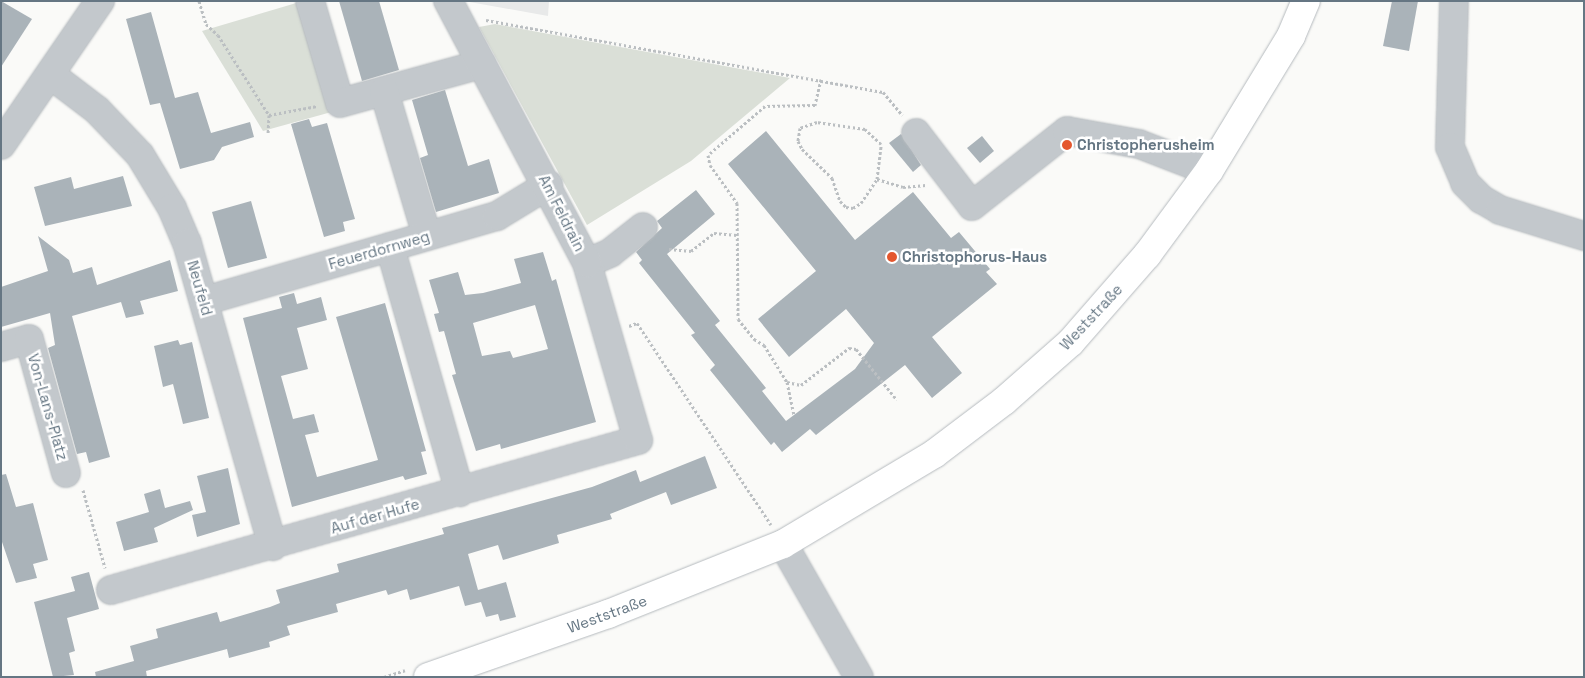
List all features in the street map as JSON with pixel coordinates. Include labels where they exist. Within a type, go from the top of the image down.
[{"type":"main road","name":"Weststraße","points":[[420,672],[608,614],[934,454],[1004,401],[1077,335],[1147,256],[1209,172],[1291,36],[1306,1]]},
{"type":"street","points":[[1,145],[51,75],[100,1]]},
{"type":"street","points":[[310,1],[340,103],[482,64]]},
{"type":"street","name":"Am Feldrain","points":[[448,1],[548,185],[587,263],[638,440]]},
{"type":"street","points":[[1454,1],[1450,147],[1466,183],[1482,199],[1500,210],[1584,236]]},
{"type":"street","name":"Neufeld","points":[[51,75],[97,110],[140,154],[172,208],[204,301],[273,546]]},
{"type":"street","points":[[384,91],[427,236]]},
{"type":"street","points":[[916,134],[972,206],[1067,131],[1139,144],[1209,172]]},
{"type":"street","name":"Feuerdornweg","points":[[204,301],[497,216],[548,185]]},
{"type":"street","points":[[587,263],[610,254],[644,226]]},
{"type":"street","points":[[390,247],[460,492]]},
{"type":"street","name":"Von-Lans-Platz","points":[[1,347],[29,339],[66,473]]},
{"type":"street","name":"Auf der Hufe","points":[[111,590],[273,546],[638,440]]},
{"type":"street","points":[[775,531],[859,677]]},
{"type":"path","points":[[199,1],[206,24],[218,35],[269,115],[268,133]]},
{"type":"path","points":[[462,26],[482,19],[821,79],[883,92],[916,134]]},
{"type":"path","points":[[794,415],[787,382],[774,358],[738,319],[737,203],[710,165],[708,155],[765,106],[815,105],[821,79]]},
{"type":"path","points":[[269,115],[340,103]]},
{"type":"path","points":[[817,122],[865,129],[881,144],[877,179],[860,203],[853,208],[846,207],[840,201],[832,178],[802,149],[798,141],[800,128],[817,122]]},
{"type":"path","points":[[877,179],[903,187],[931,185]]},
{"type":"path","points":[[669,249],[691,251],[714,233],[737,235]]},
{"type":"path","points":[[609,334],[637,323],[775,531]]},
{"type":"path","points":[[787,382],[801,385],[849,348],[856,349],[897,400]]},
{"type":"path","points":[[66,473],[79,477],[111,590]]},
{"type":"path","points":[[384,677],[420,672]]},
{"type":"shaded area","points":[[303,1],[335,111],[263,131],[202,31]]},
{"type":"shaded area","points":[[464,1],[549,1],[548,16]]},
{"type":"shaded area","points":[[495,24],[790,78],[691,161],[587,225],[479,27]]},
{"type":"building","points":[[1,1],[32,19],[1,67]]},
{"type":"building","points":[[339,1],[379,1],[399,70],[362,81]]},
{"type":"building","points":[[1392,1],[1418,1],[1409,51],[1383,46]]},
{"type":"building","points":[[151,12],[175,98],[198,92],[211,133],[250,122],[254,137],[222,147],[214,160],[180,169],[160,103],[150,105],[126,19]]},
{"type":"building","points":[[445,90],[468,166],[489,159],[499,193],[436,212],[420,158],[428,155],[412,100]]},
{"type":"building","points":[[309,119],[312,127],[327,123],[355,219],[343,222],[345,231],[324,237],[291,124]]},
{"type":"building","name":"Christophorus-Haus","points":[[766,131],[855,240],[913,192],[951,238],[959,232],[990,269],[986,272],[997,284],[932,337],[962,373],[932,398],[905,365],[816,435],[810,429],[782,452],[774,442],[771,445],[710,370],[715,365],[691,335],[695,333],[639,263],[642,260],[636,252],[662,228],[657,221],[696,190],[715,214],[667,254],[720,321],[715,325],[766,388],[762,391],[786,421],[855,369],[874,343],[846,309],[789,357],[758,319],[816,271],[728,164]]},
{"type":"building","points":[[901,134],[921,165],[913,172],[889,143]]},
{"type":"building","points":[[982,136],[994,151],[980,163],[967,148]]},
{"type":"building","points":[[123,176],[132,206],[45,226],[34,187],[71,177],[74,189]]},
{"type":"building","points":[[251,201],[267,258],[228,268],[212,212]]},
{"type":"building","points":[[38,236],[69,260],[73,273],[92,267],[97,285],[170,260],[178,291],[140,301],[144,314],[126,318],[121,302],[72,316],[110,457],[89,463],[86,452],[77,454],[48,348],[55,345],[50,313],[1,327],[1,287],[48,271]]},
{"type":"building","points":[[543,252],[552,281],[556,279],[596,422],[501,449],[500,444],[476,451],[452,375],[456,374],[444,331],[439,332],[434,314],[439,313],[429,280],[458,272],[465,295],[483,293],[521,283],[514,259]],"holes":[[[535,305],[548,349],[513,358],[510,351],[482,356],[473,323]]]},
{"type":"building","points":[[294,293],[297,304],[321,297],[327,320],[297,328],[308,369],[281,376],[293,419],[314,414],[319,432],[305,435],[317,477],[378,460],[336,317],[385,303],[426,451],[421,452],[427,474],[405,480],[403,476],[292,507],[243,318],[282,308],[279,297]]},
{"type":"building","points":[[178,340],[180,345],[192,342],[209,418],[183,424],[173,384],[163,387],[154,346]]},
{"type":"building","points":[[705,456],[717,488],[671,505],[666,492],[610,514],[612,519],[557,535],[559,543],[503,560],[498,545],[468,554],[478,590],[506,582],[516,617],[500,621],[498,614],[486,617],[481,602],[465,606],[459,586],[410,600],[407,589],[388,595],[386,590],[336,604],[338,612],[287,626],[290,635],[269,642],[270,647],[229,658],[227,649],[146,671],[147,677],[96,677],[95,672],[134,661],[130,646],[158,638],[156,629],[217,612],[220,622],[270,607],[280,603],[276,590],[339,572],[337,564],[444,534],[442,528],[592,487],[636,470],[640,482]]},
{"type":"building","points":[[228,468],[240,524],[197,537],[192,515],[206,512],[197,476]]},
{"type":"building","points":[[6,474],[16,507],[33,503],[48,560],[33,564],[37,578],[16,583],[1,539],[1,475]]},
{"type":"building","points":[[160,489],[165,508],[190,501],[193,510],[154,528],[158,542],[124,551],[116,522],[149,512],[144,494]]},
{"type":"building","points":[[89,572],[99,609],[67,618],[75,651],[69,653],[74,675],[53,677],[34,602],[75,591],[71,577]]},
{"type":"place","name":"Christopherusheim","points":[[1067,145]]},
{"type":"place","name":"Christophorus-Haus","points":[[892,257]]}]
